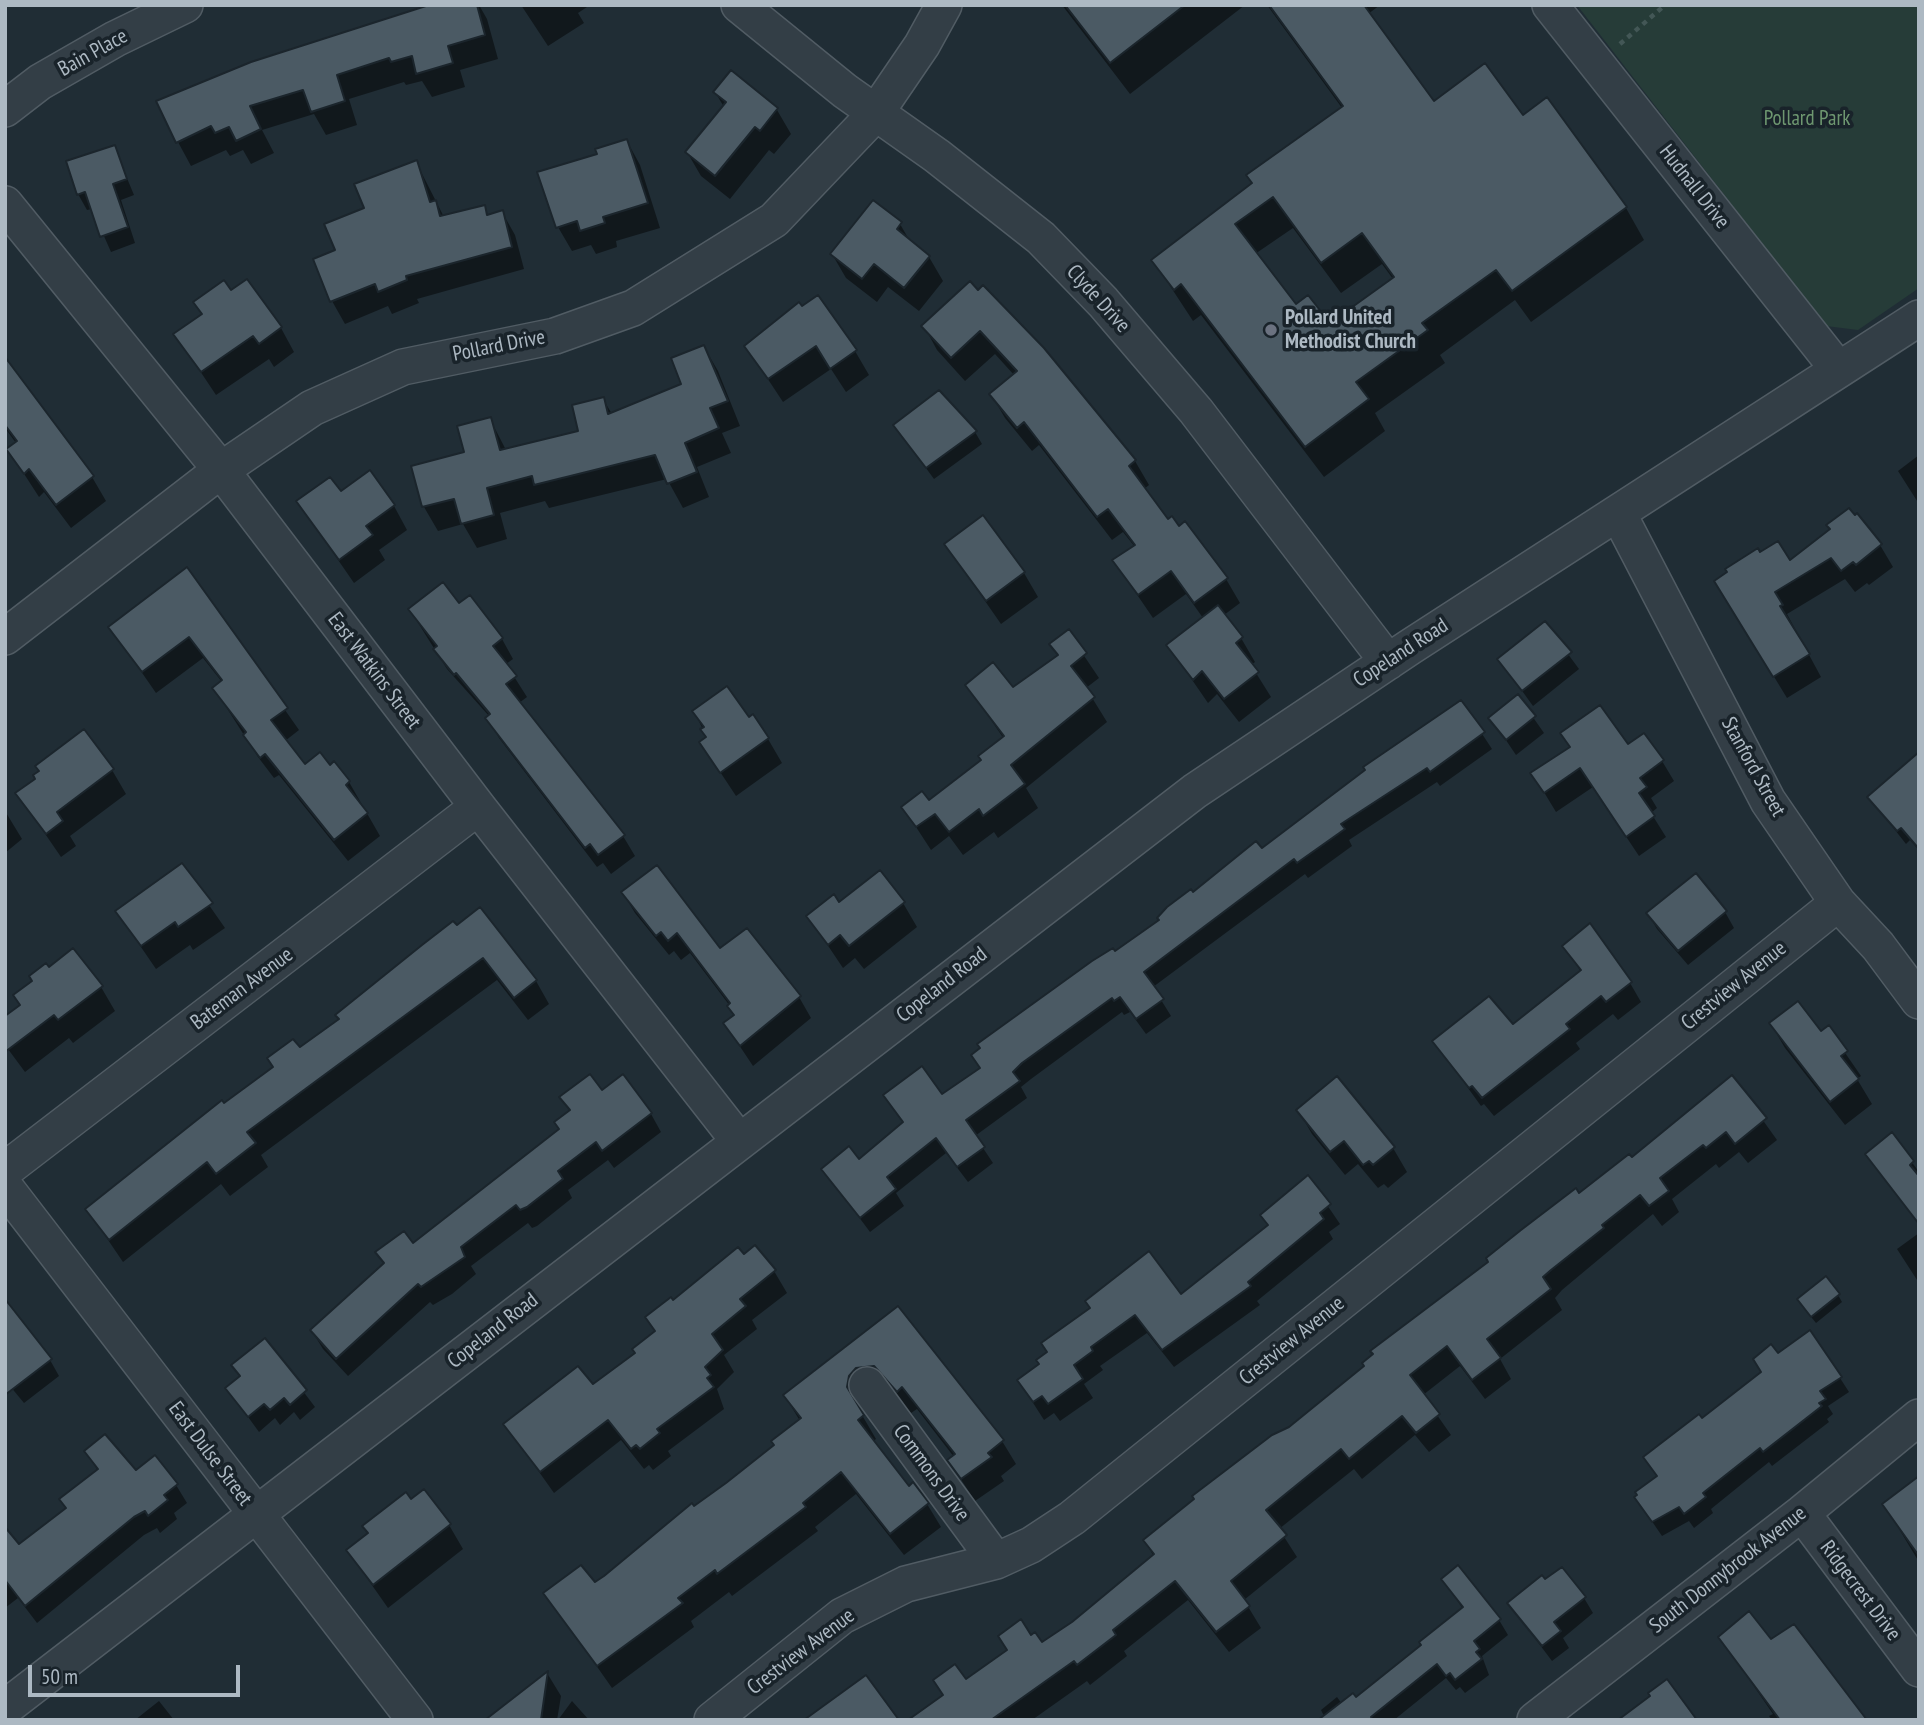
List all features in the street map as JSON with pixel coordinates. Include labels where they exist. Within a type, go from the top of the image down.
[{"type":"street","name":"Bain Place","points":[[5,109],[40,82],[104,45],[186,5]]},
{"type":"street","name":"Clyde Drive","points":[[739,5],[875,114],[937,156],[1041,237],[1103,302],[1196,411],[1388,662]]},
{"type":"street","name":"Pollard Drive","points":[[5,637],[221,471],[312,408],[402,367],[555,336],[633,308],[774,220],[875,114],[922,45],[944,5]]},
{"type":"street","name":"Hudnall Drive","points":[[1550,5],[1838,369]]},
{"type":"street","name":"East Watkins Street","points":[[5,204],[221,471],[478,807],[739,1141]]},
{"type":"street","name":"Copeland Road","points":[[5,1709],[1195,791],[1388,662],[1919,318]]},
{"type":"street","name":"Stanford Street","points":[[1618,513],[1768,801],[1838,903],[1878,946],[1919,1001]]},
{"type":"street","name":"Bateman Avenue","points":[[5,1170],[478,807]]},
{"type":"street","name":"Crestview Avenue","points":[[712,1720],[842,1616],[906,1584],[996,1561],[1031,1545],[1072,1518],[1838,903]]},
{"type":"street","name":"East Dulse Street","points":[[5,1187],[415,1720]]},
{"type":"street","name":"Commons Drive","points":[[867,1385],[996,1561]]},
{"type":"street","name":"South Donnybrook Avenue","points":[[1535,1720],[1802,1513],[1919,1418]]},
{"type":"street","name":"Ridgecrest Drive","points":[[1802,1513],[1919,1669]]},
{"type":"path","points":[[1645,23],[1665,5]]},
{"type":"green space","name":"Pollard Park","points":[[1577,5],[1919,5],[1919,288],[1858,330],[1826,326]]},
{"type":"building","points":[[429,5],[477,5],[485,35],[448,46],[453,63],[416,74],[412,56],[391,62],[389,58],[337,75],[345,101],[311,112],[303,90],[250,106],[261,129],[236,141],[229,127],[215,133],[211,126],[176,143],[156,101],[251,62]]},
{"type":"building","points":[[1065,5],[1185,5],[1110,63]]},
{"type":"building","points":[[1269,5],[1364,5],[1434,101],[1485,63],[1523,115],[1547,97],[1627,207],[1512,291],[1496,270],[1422,323],[1428,330],[1356,382],[1369,399],[1305,447],[1181,284],[1174,290],[1151,260],[1252,183],[1246,175],[1343,106]],"holes":[[[1273,197],[1321,263],[1362,233],[1394,277],[1330,323],[1308,295],[1296,304],[1235,224]]]},
{"type":"building","points":[[731,70],[778,108],[760,131],[755,127],[715,176],[685,152],[726,102],[713,92]]},
{"type":"building","points":[[627,139],[648,203],[603,217],[605,223],[580,231],[577,221],[556,228],[537,172],[597,154],[595,149]]},
{"type":"building","points":[[115,145],[127,179],[113,184],[128,227],[100,237],[85,192],[77,195],[66,161]]},
{"type":"building","points":[[417,160],[430,202],[436,200],[440,216],[485,205],[487,215],[503,210],[512,247],[406,276],[407,280],[378,292],[375,284],[330,302],[313,259],[335,250],[324,224],[364,208],[354,184]]},
{"type":"building","points":[[873,200],[902,222],[897,229],[930,256],[904,288],[874,264],[862,279],[830,254]]},
{"type":"building","points":[[247,279],[282,327],[259,344],[253,336],[201,372],[173,334],[202,314],[193,302],[224,280],[231,290]]},
{"type":"building","points":[[970,281],[978,290],[983,285],[1044,348],[1136,460],[1129,466],[1168,519],[1172,516],[1179,526],[1185,521],[1228,578],[1194,603],[1171,571],[1138,595],[1112,560],[1135,545],[1108,509],[1097,517],[1024,422],[1017,428],[989,394],[1017,371],[980,331],[951,358],[921,326]]},
{"type":"building","points":[[818,295],[857,350],[830,369],[816,346],[768,379],[744,346],[799,302],[802,306]]},
{"type":"building","points":[[704,345],[728,401],[710,408],[719,428],[685,443],[697,472],[667,484],[655,455],[534,485],[532,476],[487,488],[494,515],[461,524],[454,499],[422,507],[411,466],[464,452],[457,426],[491,417],[500,450],[578,431],[572,405],[604,397],[608,414],[681,384],[671,358]]},
{"type":"building","points":[[5,357],[94,476],[56,505],[29,469],[24,474],[6,449],[17,441],[5,425]]},
{"type":"building","points":[[939,390],[977,431],[926,468],[893,425]]},
{"type":"building","points":[[370,470],[395,505],[366,526],[373,535],[339,560],[296,501],[330,477],[341,491]]},
{"type":"building","points":[[1849,508],[1855,515],[1857,513],[1882,544],[1856,565],[1853,562],[1841,571],[1831,558],[1775,592],[1783,605],[1780,606],[1810,654],[1773,677],[1714,581],[1727,572],[1725,569],[1758,548],[1760,552],[1778,541],[1790,560],[1830,529],[1826,525]]},
{"type":"building","points":[[983,515],[1025,572],[986,601],[944,544]]},
{"type":"building","points":[[187,567],[288,708],[271,720],[305,764],[320,752],[330,765],[334,761],[350,781],[346,785],[368,813],[334,840],[265,754],[260,758],[243,735],[246,732],[212,688],[222,680],[189,637],[142,672],[108,627]]},
{"type":"building","points":[[443,582],[459,603],[470,595],[503,638],[493,646],[517,676],[506,684],[625,835],[598,855],[590,844],[585,848],[485,718],[490,714],[433,649],[437,646],[408,609]]},
{"type":"building","points":[[1218,605],[1243,637],[1236,643],[1259,672],[1224,699],[1202,671],[1193,680],[1166,645]]},
{"type":"building","points":[[1545,621],[1572,652],[1522,691],[1497,659]]},
{"type":"building","points":[[1069,629],[1087,653],[1071,666],[1095,697],[1011,765],[1025,784],[983,816],[979,809],[949,832],[935,814],[916,827],[901,807],[922,791],[929,800],[981,760],[978,756],[1004,736],[965,685],[993,662],[1013,687],[1058,655],[1049,644]]},
{"type":"building","points":[[727,686],[749,717],[753,714],[769,738],[720,773],[699,742],[706,737],[700,729],[704,727],[692,711]]},
{"type":"building","points":[[1518,694],[1536,716],[1506,740],[1488,718]]},
{"type":"building","points":[[1461,700],[1485,732],[1430,772],[1427,768],[1341,824],[1345,829],[1297,863],[1294,859],[1144,972],[1164,999],[1136,1019],[1120,997],[1114,1001],[1112,998],[1022,1063],[1013,1072],[1020,1081],[966,1120],[985,1147],[957,1167],[936,1138],[887,1177],[896,1189],[860,1218],[821,1169],[849,1146],[859,1159],[903,1122],[883,1095],[922,1066],[942,1094],[980,1068],[971,1055],[980,1048],[977,1044],[1092,961],[1113,948],[1115,951],[1159,920],[1157,918],[1167,907],[1191,889],[1193,892],[1256,841],[1262,848],[1365,770],[1363,767]]},
{"type":"building","points":[[1600,705],[1628,744],[1644,733],[1664,760],[1640,778],[1647,787],[1639,793],[1655,816],[1626,837],[1580,768],[1544,793],[1530,773],[1570,747],[1560,733]]},
{"type":"building","points":[[84,729],[114,769],[57,812],[63,821],[46,834],[15,793],[35,779],[33,775],[39,771],[35,766]]},
{"type":"building","points":[[1919,752],[1919,849],[1901,828],[1897,831],[1867,797]]},
{"type":"building","points":[[182,863],[213,903],[178,927],[175,922],[141,946],[115,911]]},
{"type":"building","points":[[657,865],[720,948],[747,928],[801,996],[740,1046],[723,1023],[734,1015],[727,1006],[730,1003],[677,933],[668,941],[661,932],[656,936],[621,892]]},
{"type":"building","points":[[880,870],[905,902],[849,946],[840,935],[828,945],[806,916],[834,894],[839,902]]},
{"type":"building","points":[[1696,873],[1727,911],[1678,951],[1646,913]]},
{"type":"building","points":[[480,907],[537,980],[514,998],[483,958],[247,1132],[256,1143],[216,1174],[207,1162],[109,1240],[85,1209],[222,1100],[224,1103],[273,1067],[267,1058],[293,1039],[300,1047],[339,1019],[335,1015],[422,945],[453,921],[457,925]]},
{"type":"building","points":[[1590,923],[1632,982],[1606,1002],[1601,996],[1566,1024],[1570,1029],[1482,1098],[1472,1086],[1469,1088],[1432,1041],[1489,996],[1513,1024],[1581,970],[1562,946]]},
{"type":"building","points":[[73,948],[103,986],[58,1020],[54,1015],[5,1052],[5,1016],[20,1005],[13,995],[32,981],[29,976],[46,963],[49,967]]},
{"type":"building","points":[[1798,1001],[1821,1031],[1829,1025],[1848,1051],[1841,1056],[1859,1079],[1830,1102],[1769,1023]]},
{"type":"building","points":[[590,1074],[602,1090],[623,1074],[652,1113],[602,1151],[596,1142],[558,1171],[563,1179],[527,1207],[520,1210],[516,1205],[461,1247],[465,1257],[421,1287],[418,1284],[336,1359],[310,1330],[384,1263],[375,1252],[404,1231],[413,1243],[559,1129],[554,1122],[570,1110],[559,1097]]},
{"type":"building","points":[[1732,1075],[1767,1118],[1735,1144],[1726,1132],[1706,1148],[1703,1145],[1660,1178],[1669,1191],[1649,1206],[1640,1195],[1543,1277],[1551,1289],[1487,1339],[1501,1358],[1472,1380],[1447,1346],[1410,1375],[1440,1414],[1416,1433],[1402,1416],[1349,1459],[1341,1449],[1266,1510],[1287,1535],[1231,1581],[1250,1606],[1216,1632],[1175,1581],[1113,1630],[1116,1635],[1077,1665],[1074,1661],[991,1720],[908,1720],[943,1695],[933,1680],[955,1664],[966,1679],[1007,1650],[998,1636],[1021,1619],[1031,1635],[1035,1632],[1042,1642],[1072,1622],[1154,1554],[1143,1540],[1194,1499],[1192,1496],[1272,1435],[1289,1427],[1364,1366],[1362,1363],[1373,1354],[1370,1351],[1488,1262],[1486,1258],[1521,1230],[1576,1188],[1579,1193],[1629,1154],[1632,1157]]},
{"type":"building","points":[[1337,1076],[1395,1147],[1373,1165],[1369,1161],[1363,1165],[1344,1141],[1330,1152],[1296,1110]]},
{"type":"building","points":[[1892,1132],[1914,1161],[1910,1165],[1919,1176],[1919,1224],[1865,1154]]},
{"type":"building","points":[[1308,1175],[1331,1204],[1320,1213],[1324,1219],[1248,1282],[1251,1286],[1162,1350],[1135,1315],[1091,1347],[1093,1351],[1074,1365],[1083,1379],[1048,1404],[1042,1396],[1033,1402],[1017,1380],[1039,1364],[1036,1360],[1047,1352],[1041,1343],[1090,1308],[1085,1301],[1149,1251],[1181,1294],[1268,1225],[1260,1215]]},
{"type":"building","points":[[755,1245],[776,1270],[740,1299],[746,1306],[712,1334],[723,1350],[705,1367],[711,1375],[707,1378],[714,1387],[657,1429],[660,1433],[640,1449],[636,1445],[631,1449],[608,1420],[540,1472],[503,1424],[578,1366],[593,1384],[635,1353],[632,1349],[655,1331],[645,1317],[671,1297],[673,1300],[738,1247],[744,1254]]},
{"type":"building","points":[[1826,1276],[1840,1294],[1811,1317],[1797,1299]]},
{"type":"building","points":[[5,1299],[52,1359],[5,1395]]},
{"type":"building","points":[[898,1306],[1004,1440],[988,1453],[992,1457],[961,1479],[947,1460],[955,1454],[902,1387],[897,1392],[874,1366],[856,1368],[849,1376],[847,1387],[864,1415],[858,1420],[909,1486],[913,1482],[929,1503],[890,1534],[841,1472],[803,1503],[806,1507],[717,1574],[715,1570],[678,1598],[683,1603],[597,1666],[543,1593],[581,1565],[595,1582],[692,1503],[694,1506],[774,1445],[771,1441],[801,1418],[783,1395]]},
{"type":"building","points":[[1810,1330],[1842,1377],[1820,1391],[1826,1399],[1819,1403],[1822,1406],[1763,1452],[1760,1448],[1703,1493],[1706,1497],[1684,1514],[1679,1507],[1652,1522],[1634,1497],[1637,1495],[1635,1492],[1657,1476],[1643,1457],[1699,1414],[1702,1418],[1761,1372],[1753,1359],[1771,1344],[1778,1353]]},
{"type":"building","points":[[265,1338],[307,1390],[290,1405],[284,1398],[270,1410],[264,1404],[248,1417],[225,1388],[240,1376],[231,1365]]},
{"type":"building","points":[[105,1434],[136,1470],[155,1455],[178,1484],[164,1495],[168,1500],[148,1516],[145,1511],[134,1517],[25,1606],[5,1580],[5,1527],[19,1544],[66,1508],[59,1499],[98,1469],[84,1451]]},
{"type":"building","points":[[1919,1476],[1919,1556],[1882,1504]]},
{"type":"building","points":[[424,1489],[451,1524],[373,1585],[346,1550],[368,1533],[362,1526],[406,1492],[411,1499]]},
{"type":"building","points":[[1458,1565],[1501,1619],[1474,1641],[1480,1649],[1476,1652],[1482,1659],[1455,1680],[1450,1673],[1446,1676],[1437,1664],[1371,1717],[1373,1720],[1318,1720],[1353,1693],[1356,1697],[1463,1607],[1441,1579]]},
{"type":"building","points":[[1562,1567],[1586,1597],[1554,1622],[1561,1631],[1542,1646],[1507,1603],[1542,1575],[1545,1579]]},
{"type":"building","points":[[1749,1611],[1771,1639],[1794,1624],[1867,1720],[1780,1720],[1718,1637]]},
{"type":"building","points":[[548,1671],[541,1720],[485,1720]]},
{"type":"building","points":[[866,1675],[899,1720],[804,1720]]},
{"type":"building","points":[[1667,1679],[1697,1720],[1618,1720],[1650,1696],[1648,1693]]},
{"type":"place","name":"Pollard United Methodist Church","points":[[1271,330]]}]
